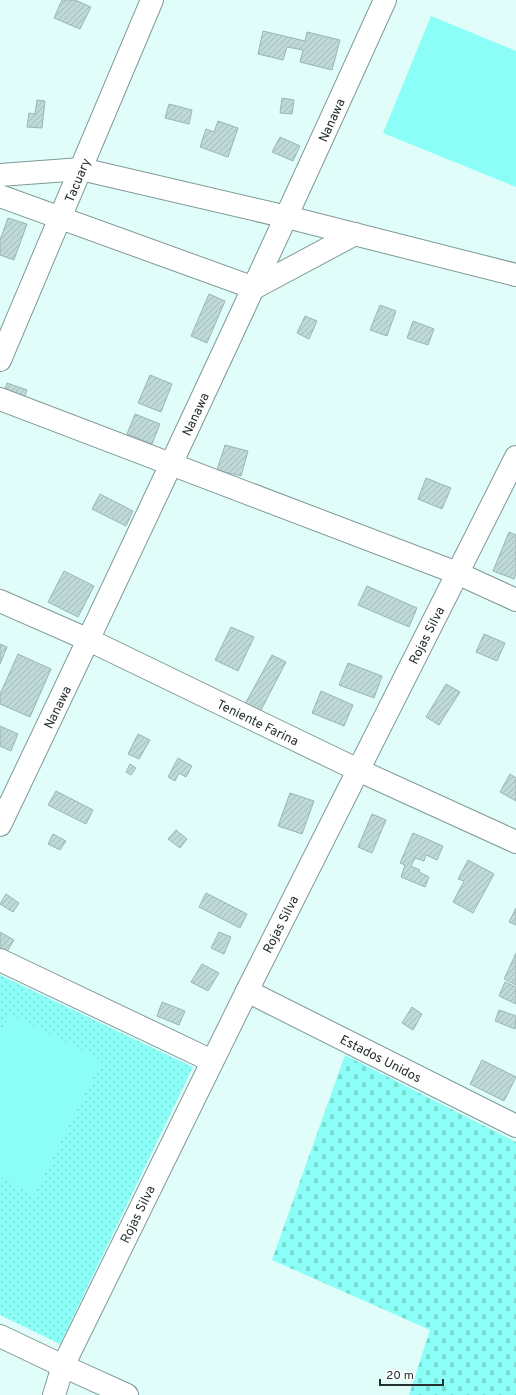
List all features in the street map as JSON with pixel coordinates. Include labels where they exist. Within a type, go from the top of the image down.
[{"type":"street","name":"Tacuary","points":[[0,360],[152,0]]},
{"type":"street","name":"Nanawa","points":[[0,825],[172,465],[287,217],[385,0]]},
{"type":"street","points":[[0,175],[81,170],[287,217],[516,275]]},
{"type":"street","points":[[0,196],[254,288],[355,234]]},
{"type":"street","points":[[0,399],[457,573],[516,600]]},
{"type":"street","name":"Rojas Silva","points":[[54,1395],[63,1366],[246,991],[516,457]]},
{"type":"street","name":"Teniente Farina","points":[[0,601],[88,640],[358,770],[516,842]]},
{"type":"street","points":[[0,960],[212,1061]]},
{"type":"street","name":"Estados Unidos","points":[[246,991],[516,1126]]},
{"type":"street","points":[[0,1336],[127,1395]]},
{"type":"green space","points":[[431,16],[516,51],[516,187],[383,133]]},
{"type":"green space","points":[[0,975],[193,1067],[60,1344],[0,1315]]},
{"type":"green space","points":[[10,1014],[102,1060],[34,1195],[0,1177],[0,1033]]},
{"type":"green space","points":[[345,1055],[516,1142],[516,1395],[409,1395],[430,1330],[272,1260]]},
{"type":"building","points":[[62,0],[75,0],[91,7],[80,29],[54,18]]},
{"type":"building","points":[[263,31],[305,41],[307,32],[340,40],[332,70],[300,62],[303,50],[287,47],[283,60],[258,54]]},
{"type":"building","points":[[282,98],[294,100],[292,114],[280,113]]},
{"type":"building","points":[[37,100],[45,101],[42,128],[27,127],[29,113],[35,114]]},
{"type":"building","points":[[169,104],[192,110],[189,124],[165,118]]},
{"type":"building","points":[[218,121],[238,128],[228,157],[200,147],[206,129],[214,132]]},
{"type":"building","points":[[280,137],[300,146],[293,161],[272,152]]},
{"type":"building","points":[[8,218],[27,224],[14,260],[0,255],[0,240]]},
{"type":"building","points":[[209,294],[225,301],[207,343],[191,336]]},
{"type":"building","points":[[380,305],[396,311],[387,336],[370,330]]},
{"type":"building","points":[[305,316],[317,321],[309,339],[297,333]]},
{"type":"building","points":[[413,321],[434,329],[428,345],[407,338]]},
{"type":"building","points":[[150,375],[172,384],[161,412],[138,403]]},
{"type":"building","points":[[7,383],[27,390],[22,403],[3,396]]},
{"type":"building","points":[[135,414],[160,424],[152,444],[127,434]]},
{"type":"building","points":[[225,445],[248,451],[241,476],[217,470]]},
{"type":"building","points":[[426,478],[451,488],[442,509],[418,499]]},
{"type":"building","points":[[100,494],[133,511],[126,526],[92,509]]},
{"type":"building","points":[[509,532],[516,535],[516,574],[514,579],[493,571]]},
{"type":"building","points":[[64,571],[94,586],[78,617],[48,602]]},
{"type":"building","points":[[367,586],[417,608],[409,627],[358,605]]},
{"type":"building","points":[[231,627],[254,637],[238,671],[215,660]]},
{"type":"building","points":[[484,634],[505,643],[497,661],[476,652]]},
{"type":"building","points":[[0,644],[7,647],[0,664]]},
{"type":"building","points":[[18,654],[51,669],[30,717],[0,704],[0,694]]},
{"type":"building","points":[[272,655],[286,662],[260,712],[245,704]]},
{"type":"building","points":[[348,663],[382,676],[374,698],[339,685]]},
{"type":"building","points":[[446,684],[460,692],[439,725],[426,717]]},
{"type":"building","points":[[321,691],[353,705],[344,726],[312,713]]},
{"type":"building","points":[[0,726],[18,734],[11,751],[0,746]]},
{"type":"building","points":[[138,734],[150,740],[139,759],[128,754]]},
{"type":"building","points":[[178,758],[192,766],[186,777],[179,773],[175,781],[168,777]]},
{"type":"building","points":[[130,764],[136,768],[131,775],[126,772]]},
{"type":"building","points":[[510,774],[516,778],[516,801],[500,792]]},
{"type":"building","points":[[56,791],[93,810],[86,824],[48,805]]},
{"type":"building","points":[[290,793],[314,801],[302,834],[278,826]]},
{"type":"building","points":[[372,814],[386,820],[372,853],[358,847]]},
{"type":"building","points":[[176,830],[187,839],[180,848],[168,839]]},
{"type":"building","points":[[413,833],[443,846],[437,860],[426,855],[424,861],[415,858],[411,866],[420,870],[419,872],[429,877],[425,887],[401,877],[405,865],[400,863]]},
{"type":"building","points":[[53,834],[66,841],[60,850],[48,844]]},
{"type":"building","points":[[468,860],[494,874],[473,913],[453,902],[464,881],[458,879]]},
{"type":"building","points":[[206,893],[247,914],[240,928],[199,907]]},
{"type":"building","points":[[6,894],[19,903],[13,912],[0,904]]},
{"type":"building","points":[[516,908],[516,925],[509,922]]},
{"type":"building","points":[[0,932],[14,940],[5,955],[0,951]]},
{"type":"building","points":[[219,932],[231,937],[224,954],[211,948]]},
{"type":"building","points":[[516,953],[516,985],[504,979]]},
{"type":"building","points":[[202,964],[219,973],[208,991],[191,982]]},
{"type":"building","points":[[505,982],[516,987],[516,1004],[499,996]]},
{"type":"building","points":[[162,1002],[185,1011],[179,1025],[157,1016]]},
{"type":"building","points":[[412,1007],[422,1014],[413,1030],[402,1023]]},
{"type":"building","points":[[499,1010],[516,1016],[515,1029],[495,1021]]},
{"type":"building","points":[[482,1060],[516,1077],[504,1101],[470,1084]]}]
